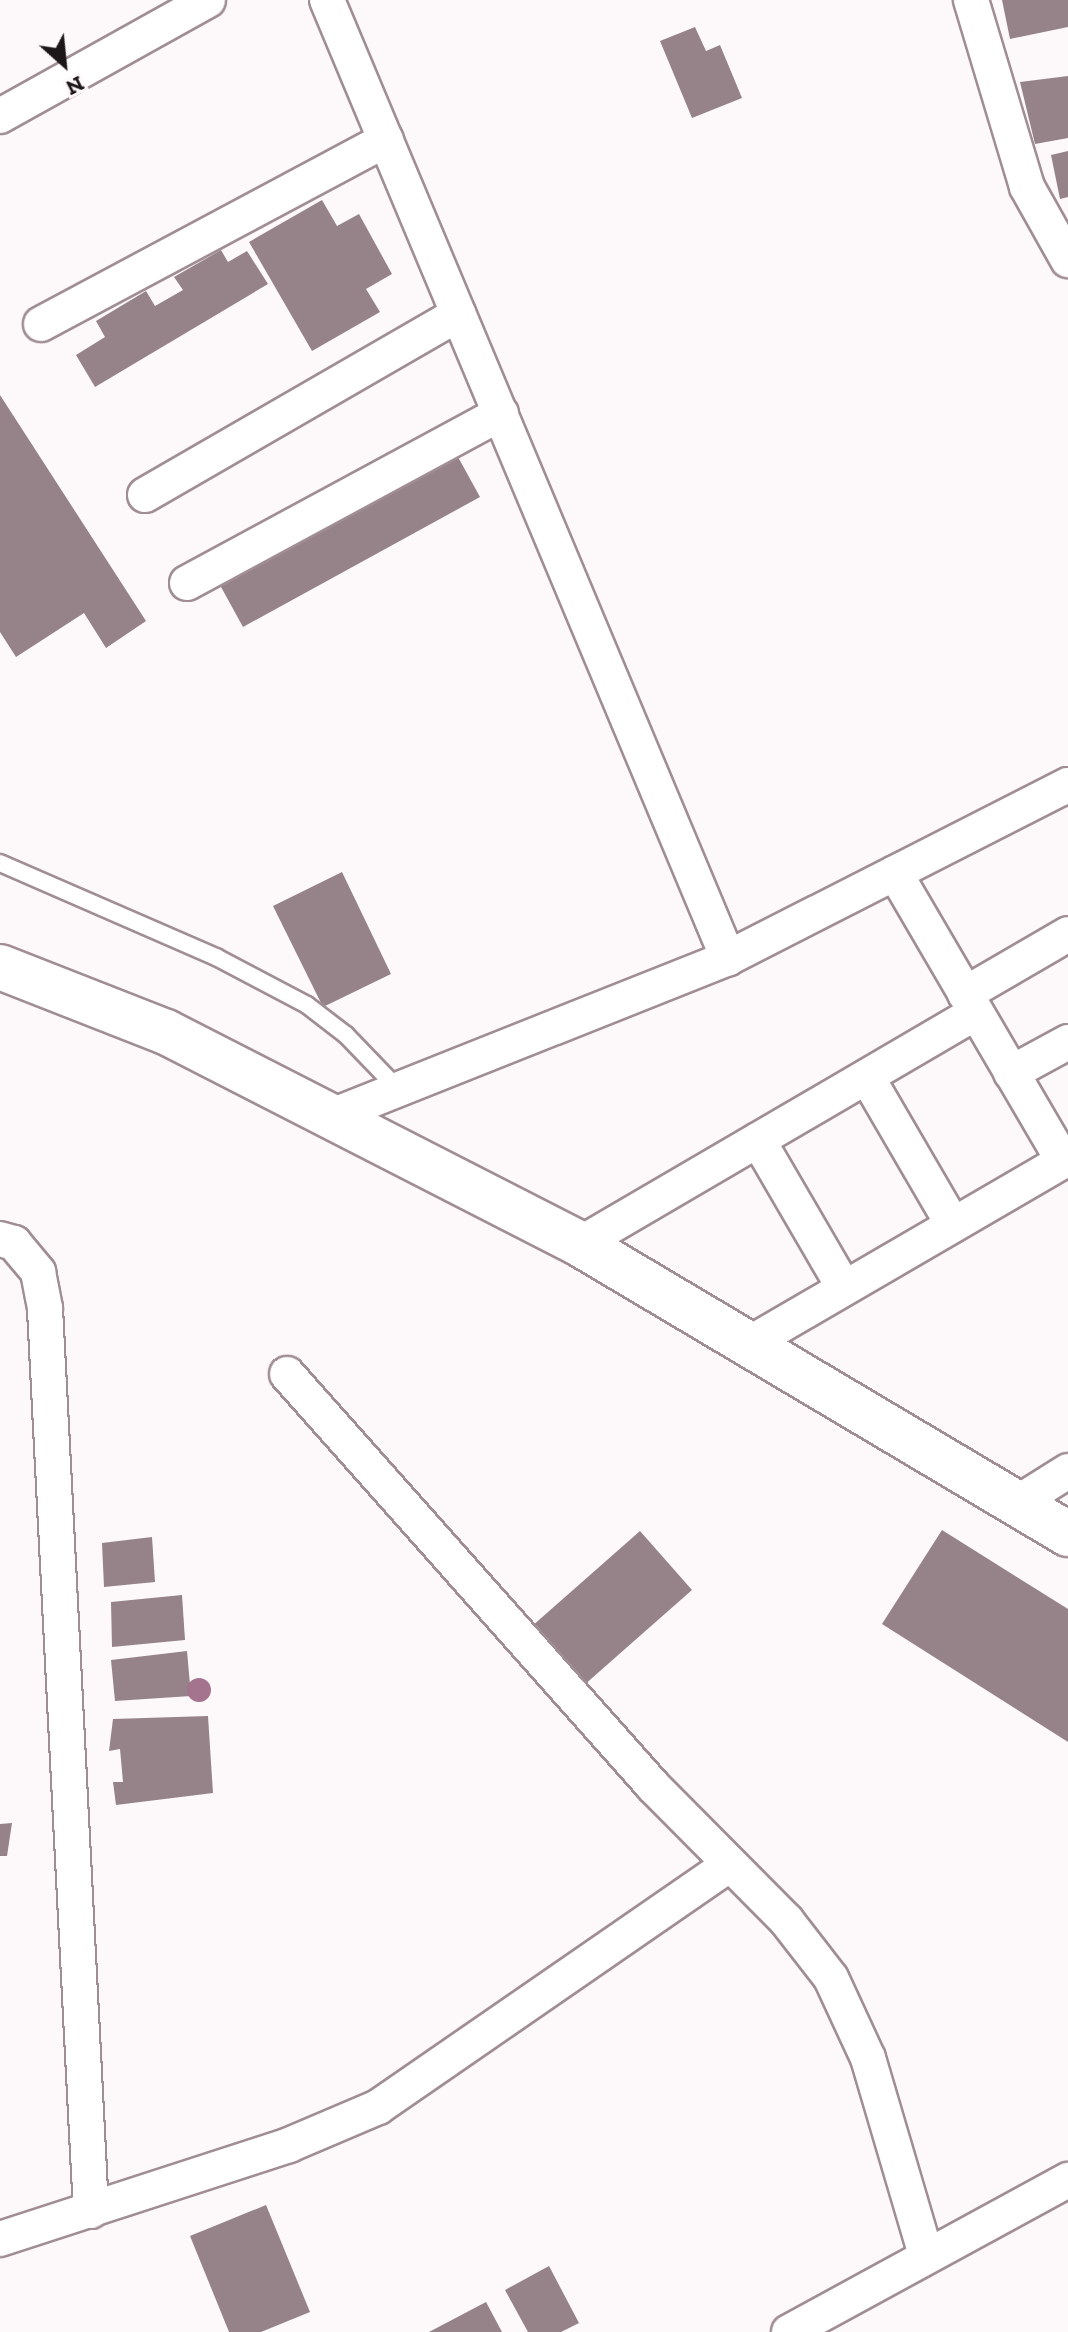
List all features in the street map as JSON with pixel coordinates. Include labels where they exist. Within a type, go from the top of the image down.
[{"type":"street","points":[[0,116],[208,0]]},
{"type":"street","points":[[327,0],[728,958]]},
{"type":"street","points":[[971,0],[1027,187],[1068,260]]},
{"type":"street","points":[[41,324],[386,140]]},
{"type":"street","points":[[145,495],[459,314]]},
{"type":"street","points":[[187,583],[501,413]]},
{"type":"street","points":[[334,1115],[728,958],[1068,785]]},
{"type":"street","points":[[747,1345],[1065,1159],[1011,1073],[895,873]]},
{"type":"street","points":[[580,1244],[867,1077],[1068,934]]},
{"type":"street","points":[[0,967],[166,1032],[334,1115],[580,1244],[1068,1534]]},
{"type":"street","points":[[1011,1073],[1068,1042]]},
{"type":"street","points":[[867,1077],[953,1225]]},
{"type":"street","points":[[758,1140],[844,1288]]},
{"type":"street","points":[[0,1239],[14,1243],[38,1272],[45,1309],[91,2211]]},
{"type":"street","points":[[287,1374],[727,1866],[786,1920],[854,2015],[926,2255]]},
{"type":"street","points":[[1017,1503],[1068,1471]]},
{"type":"street","points":[[0,2239],[289,2145],[378,2107],[727,1866]]},
{"type":"street","points":[[789,2332],[1068,2180]]},
{"type":"lane","points":[[0,863],[216,957],[307,1005],[346,1035],[398,1089]]},
{"type":"building","points":[[1002,0],[1068,0],[1068,27],[1010,39]]},
{"type":"building","points":[[695,27],[706,51],[720,45],[742,98],[692,118],[660,41]]},
{"type":"building","points":[[1068,76],[1068,138],[1035,144],[1020,82]]},
{"type":"building","points":[[1068,151],[1068,197],[1060,199],[1051,155]]},
{"type":"building","points":[[322,200],[337,226],[359,214],[392,274],[366,289],[380,312],[312,351],[249,242]]},
{"type":"building","points":[[221,250],[228,262],[247,251],[268,284],[95,387],[76,355],[105,337],[96,321],[146,291],[155,306],[183,290],[174,277]]},
{"type":"building","points":[[0,395],[146,621],[106,648],[84,613],[16,657],[0,632]]},
{"type":"building","points":[[452,446],[480,497],[243,627],[215,576]]},
{"type":"building","points":[[342,872],[391,974],[323,1007],[273,906]]},
{"type":"building","points":[[942,1530],[1068,1609],[1068,1742],[882,1624]]},
{"type":"building","points":[[640,1531],[692,1590],[583,1686],[531,1627]]},
{"type":"building","points":[[152,1537],[155,1582],[104,1587],[102,1543]]},
{"type":"building","points":[[182,1595],[185,1640],[112,1647],[111,1602]]},
{"type":"building","points":[[187,1651],[191,1696],[115,1701],[111,1660]]},
{"type":"building","points":[[208,1716],[213,1793],[116,1805],[113,1782],[123,1782],[120,1749],[109,1751],[113,1719]]},
{"type":"building","points":[[12,1823],[7,1856],[0,1856],[0,1824]]},
{"type":"building","points":[[266,2205],[310,2312],[261,2332],[229,2332],[190,2236]]},
{"type":"building","points":[[549,2266],[579,2323],[561,2332],[528,2332],[505,2290]]},
{"type":"building","points":[[486,2302],[502,2332],[429,2332]]}]
